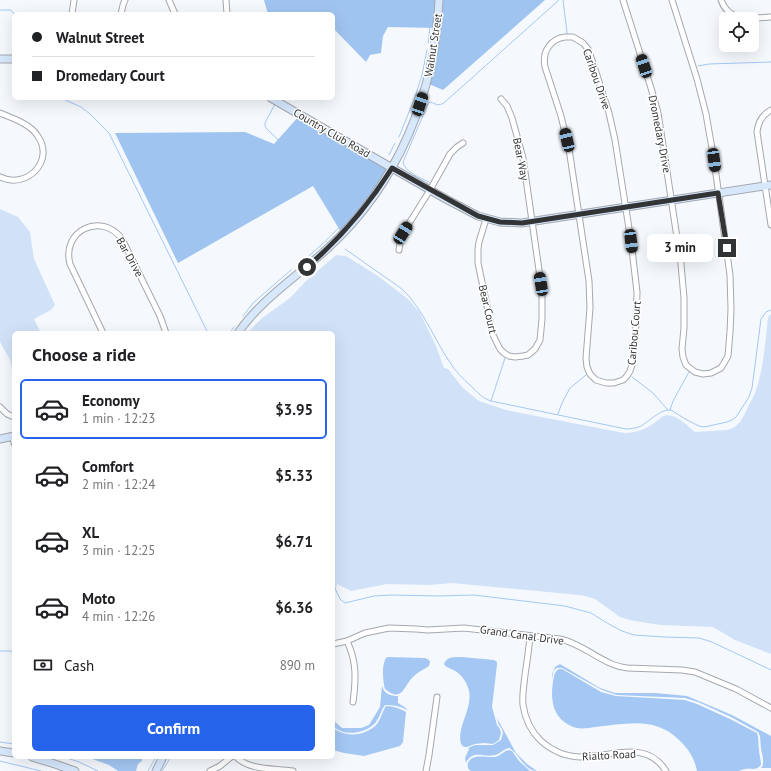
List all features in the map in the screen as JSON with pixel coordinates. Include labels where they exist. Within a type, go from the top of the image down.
[{"type":"street","points":[[72,12],[74,0]]},
{"type":"street","points":[[121,12],[122,5],[125,0]]},
{"type":"street","points":[[169,0],[173,12]]},
{"type":"street","points":[[226,0],[227,12]]},
{"type":"street","name":"Walnut Street","points":[[240,331],[264,302],[319,257],[341,236],[373,197],[392,168],[408,136],[426,87],[433,58],[439,0]]},
{"type":"street","name":"Dromedary Drive","points":[[623,0],[651,88],[662,132],[683,283],[683,357],[685,363],[690,369],[697,373],[703,374],[708,374],[721,368],[727,358],[730,332],[730,275],[718,193]]},
{"type":"street","points":[[672,0],[702,98],[708,124],[718,193]]},
{"type":"street","points":[[722,0],[727,10],[736,16],[744,18],[771,17]]},
{"type":"street","name":"Caribou Drive","points":[[579,214],[565,132],[544,61],[545,52],[550,45],[557,39],[565,37],[573,37],[583,43],[588,49],[594,66],[609,113],[615,140],[625,208]]},
{"type":"street","points":[[0,59],[12,59]]},
{"type":"street","name":"Bear Way","points":[[501,99],[507,106],[518,138],[532,222]]},
{"type":"street","name":"Country Club Road","points":[[275,100],[430,190],[478,216],[500,222],[532,222],[768,186]]},
{"type":"street","points":[[771,110],[761,118],[757,129],[768,186],[771,225]]},
{"type":"street","points":[[0,113],[34,130],[40,139],[43,156],[39,167],[31,175],[25,178],[14,180],[0,177]]},
{"type":"street","points":[[399,250],[403,233],[430,190],[450,154],[463,143]]},
{"type":"street","name":"Caribou Court","points":[[579,214],[590,294],[586,358],[587,367],[590,374],[596,380],[606,383],[614,383],[625,378],[632,368],[636,323],[636,278],[625,208]]},
{"type":"street","name":"Bear Court","points":[[486,219],[479,242],[478,263],[493,336],[502,351],[509,356],[517,357],[528,354],[535,349],[540,340],[543,305],[532,222]]},
{"type":"street","name":"Bar Drive","points":[[102,331],[68,258],[69,248],[74,236],[82,230],[94,226],[108,228],[122,239],[160,316],[165,331]]},
{"type":"street","points":[[0,407],[7,414],[12,416]]},
{"type":"street","points":[[0,439],[12,438]]},
{"type":"street","name":"Grand Canal Drive","points":[[335,644],[347,641],[364,633],[390,628],[428,630],[464,628],[560,639],[569,641],[619,667],[695,672],[736,689],[771,708]]},
{"type":"street","name":"Rialto Road","points":[[530,636],[523,703],[528,723],[539,738],[553,750],[573,756],[586,757],[629,752],[641,753],[655,759],[666,771]]},
{"type":"street","points":[[347,641],[355,665],[356,676],[352,702]]},
{"type":"street","points":[[426,771],[437,697]]},
{"type":"street","points":[[0,751],[12,753]]},
{"type":"street","points":[[39,759],[75,771]]},
{"type":"street","points":[[156,771],[162,759]]},
{"type":"street","points":[[210,771],[220,766],[229,759]]},
{"type":"street","points":[[239,759],[246,764],[255,767],[293,771]]},
{"type":"shaded area","points":[[264,0],[437,0],[435,28],[388,27],[383,36],[381,53],[370,55],[366,62],[335,30],[335,12],[267,12]]},
{"type":"shaded area","points":[[441,0],[545,0],[443,90],[429,84],[440,29]]},
{"type":"shaded area","points":[[299,116],[388,170],[375,190],[341,232],[313,186],[178,263],[115,133],[245,132],[274,144]]},
{"type":"shaded area","points":[[0,209],[18,217],[30,232],[34,259],[55,305],[51,310],[34,319],[40,331],[12,331],[12,370],[10,360],[0,342]]},
{"type":"shaded area","points":[[336,255],[346,256],[378,276],[408,299],[420,313],[436,346],[444,368],[448,369],[463,388],[479,401],[506,410],[624,433],[641,430],[667,415],[685,423],[695,432],[727,430],[735,427],[744,415],[758,384],[764,355],[768,317],[771,314],[771,654],[735,640],[713,627],[660,625],[629,620],[620,617],[595,599],[579,595],[452,583],[429,585],[387,584],[351,591],[337,584],[335,592],[335,331],[249,331],[262,318],[290,298],[305,282]]},
{"type":"shaded area","points":[[387,657],[425,658],[430,662],[429,666],[417,673],[411,679],[401,693],[395,694],[390,693],[384,686],[383,668]]},
{"type":"shaded area","points":[[462,657],[494,660],[497,662],[492,707],[501,733],[499,740],[493,744],[484,743],[464,747],[461,744],[461,728],[469,705],[469,689],[461,676],[444,664],[449,658]]},
{"type":"shaded area","points":[[560,664],[600,688],[615,693],[655,693],[687,696],[732,715],[771,736],[771,768],[761,768],[763,765],[763,758],[760,736],[758,732],[731,717],[698,702],[685,698],[617,695],[602,690],[562,668],[555,669],[552,680],[552,674],[555,667]]},
{"type":"shaded area","points":[[562,669],[601,692],[616,696],[685,700],[730,719],[757,733],[761,765],[756,769],[744,769],[739,771],[697,771],[691,754],[670,732],[660,727],[640,723],[583,728],[571,726],[560,718],[554,708],[552,689],[554,676],[556,671]]},
{"type":"shaded area","points":[[382,686],[384,691],[388,694],[398,696],[398,703],[407,710],[396,706],[385,705],[376,722],[372,726],[355,733],[343,732],[335,727],[335,722],[342,728],[361,728],[369,725],[380,707]]},
{"type":"shaded area","points":[[386,706],[391,706],[406,712],[403,742],[400,746],[364,756],[335,751],[335,729],[350,734],[362,733],[377,724]]},
{"type":"shaded area","points":[[497,718],[516,753],[537,771],[532,770],[525,765],[513,750],[509,748],[491,756],[472,756],[466,763],[465,758],[469,749],[468,748],[475,745],[493,745],[501,740],[503,733]]},
{"type":"shaded area","points":[[509,750],[512,751],[519,761],[530,771],[471,771],[468,768],[468,763],[474,757],[494,757]]},
{"type":"shaded area","points":[[92,759],[142,759],[142,761],[138,764],[136,771],[118,771],[109,765]]},
{"type":"waterway","points":[[429,182],[410,172],[404,166],[403,162],[428,104],[430,102],[439,105],[443,104],[559,0]]},
{"type":"waterway","points":[[563,0],[567,34]]},
{"type":"waterway","points":[[0,10],[11,10],[12,12]]},
{"type":"waterway","points":[[428,43],[432,14]]},
{"type":"waterway","points":[[399,137],[415,97],[422,75],[427,50]]},
{"type":"waterway","points":[[698,66],[709,64],[771,62]]},
{"type":"waterway","points":[[65,100],[81,107],[109,133],[207,331]]},
{"type":"waterway","points":[[275,104],[265,123],[265,126],[290,151],[302,166],[340,227]]},
{"type":"waterway","points":[[389,155],[395,143]]},
{"type":"waterway","points":[[365,197],[381,172]]},
{"type":"waterway","points":[[302,262],[317,249],[356,208]]},
{"type":"waterway","points":[[345,249],[402,289],[422,314],[443,352],[459,375],[480,395],[491,401],[626,429],[639,427],[659,413],[667,410],[671,410],[687,420],[704,427],[727,422],[736,417],[749,397],[752,388],[761,319],[766,312],[771,310]]},
{"type":"waterway","points":[[243,316],[253,303],[291,270]]},
{"type":"waterway","points":[[231,331],[234,327]]},
{"type":"waterway","points":[[491,401],[505,358]]},
{"type":"waterway","points":[[670,410],[673,401],[689,372]]},
{"type":"waterway","points":[[558,414],[570,388],[586,375]]},
{"type":"waterway","points":[[632,377],[653,393],[667,409]]},
{"type":"waterway","points":[[335,588],[340,599],[345,603],[374,596],[474,595],[565,606],[591,613],[622,631],[634,635],[699,638],[712,642],[771,670]]},
{"type":"waterway","points":[[0,651],[12,652]]},
{"type":"waterway","points":[[0,742],[12,744]]},
{"type":"waterway","points":[[70,759],[98,771]]},
{"type":"waterway","points":[[148,771],[155,759]]},
{"type":"waterway","points":[[162,771],[170,759]]},
{"type":"waterway","points":[[0,761],[41,771]]},
{"type":"route","points":[[307,267],[330,247],[351,225],[373,197],[392,168],[478,216],[494,221],[511,223],[522,223],[718,193],[727,248]]}]
